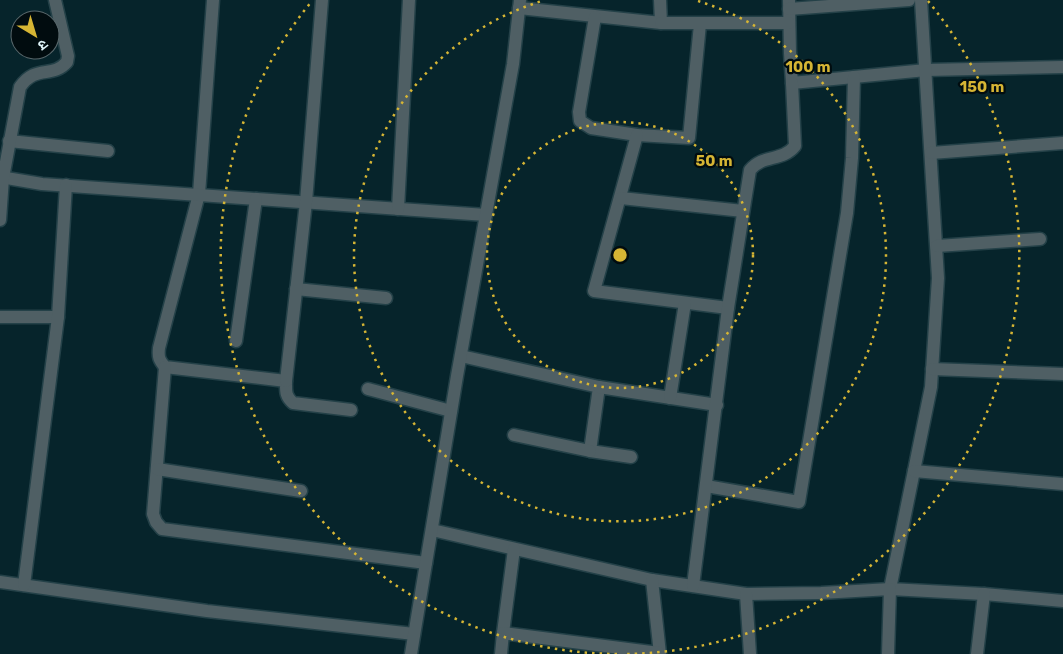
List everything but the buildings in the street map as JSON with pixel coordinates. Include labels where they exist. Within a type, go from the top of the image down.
[{"type":"street","points":[[0,220],[1,178],[20,87],[26,78],[34,74],[56,70],[67,62],[68,56],[55,0]]},
{"type":"street","points":[[213,0],[199,194],[158,356],[165,367],[286,381]]},
{"type":"street","points":[[322,0],[306,202],[286,392],[288,398],[293,403],[351,410]]},
{"type":"street","points":[[398,209],[409,0]]},
{"type":"street","points":[[660,0],[661,24]]},
{"type":"street","points":[[693,586],[728,308],[750,170],[756,163],[790,152],[794,146],[789,4],[909,0]]},
{"type":"street","points":[[888,654],[890,589],[931,387],[938,278],[921,0]]},
{"type":"street","points":[[411,654],[451,411],[513,64],[519,4],[595,17],[661,24],[789,23]]},
{"type":"street","points":[[595,17],[579,112],[580,121],[591,128],[689,138],[700,24]]},
{"type":"street","points":[[792,83],[926,70],[1063,67]]},
{"type":"street","points":[[706,486],[799,502],[846,213],[852,158],[854,77]]},
{"type":"street","points":[[637,134],[594,291],[728,308]]},
{"type":"street","points":[[10,141],[108,151]]},
{"type":"street","points":[[931,153],[1063,143]]},
{"type":"street","points":[[1,178],[66,185],[486,215]]},
{"type":"street","points":[[24,585],[58,317],[66,185]]},
{"type":"street","points":[[620,198],[743,211]]},
{"type":"street","points":[[236,341],[256,199]]},
{"type":"street","points":[[937,246],[1040,239]]},
{"type":"street","points":[[296,289],[386,298]]},
{"type":"street","points":[[670,398],[685,303]]},
{"type":"street","points":[[0,317],[58,317]]},
{"type":"street","points":[[461,356],[599,387],[717,405]]},
{"type":"street","points":[[165,367],[153,514],[162,528],[426,563]]},
{"type":"street","points":[[932,370],[1063,374]]},
{"type":"street","points":[[590,451],[599,387]]},
{"type":"street","points":[[368,389],[451,411]]},
{"type":"street","points":[[514,435],[590,451],[631,457]]},
{"type":"street","points":[[157,469],[301,491]]},
{"type":"street","points":[[914,470],[1063,484]]},
{"type":"street","points":[[432,530],[652,580],[746,594],[822,593],[890,589],[984,594],[1063,601]]},
{"type":"street","points":[[501,654],[514,549]]},
{"type":"street","points":[[503,633],[659,653],[652,580]]},
{"type":"street","points":[[0,582],[207,611],[414,634]]},
{"type":"street","points":[[746,594],[750,654]]},
{"type":"street","points":[[977,654],[984,594]]}]
